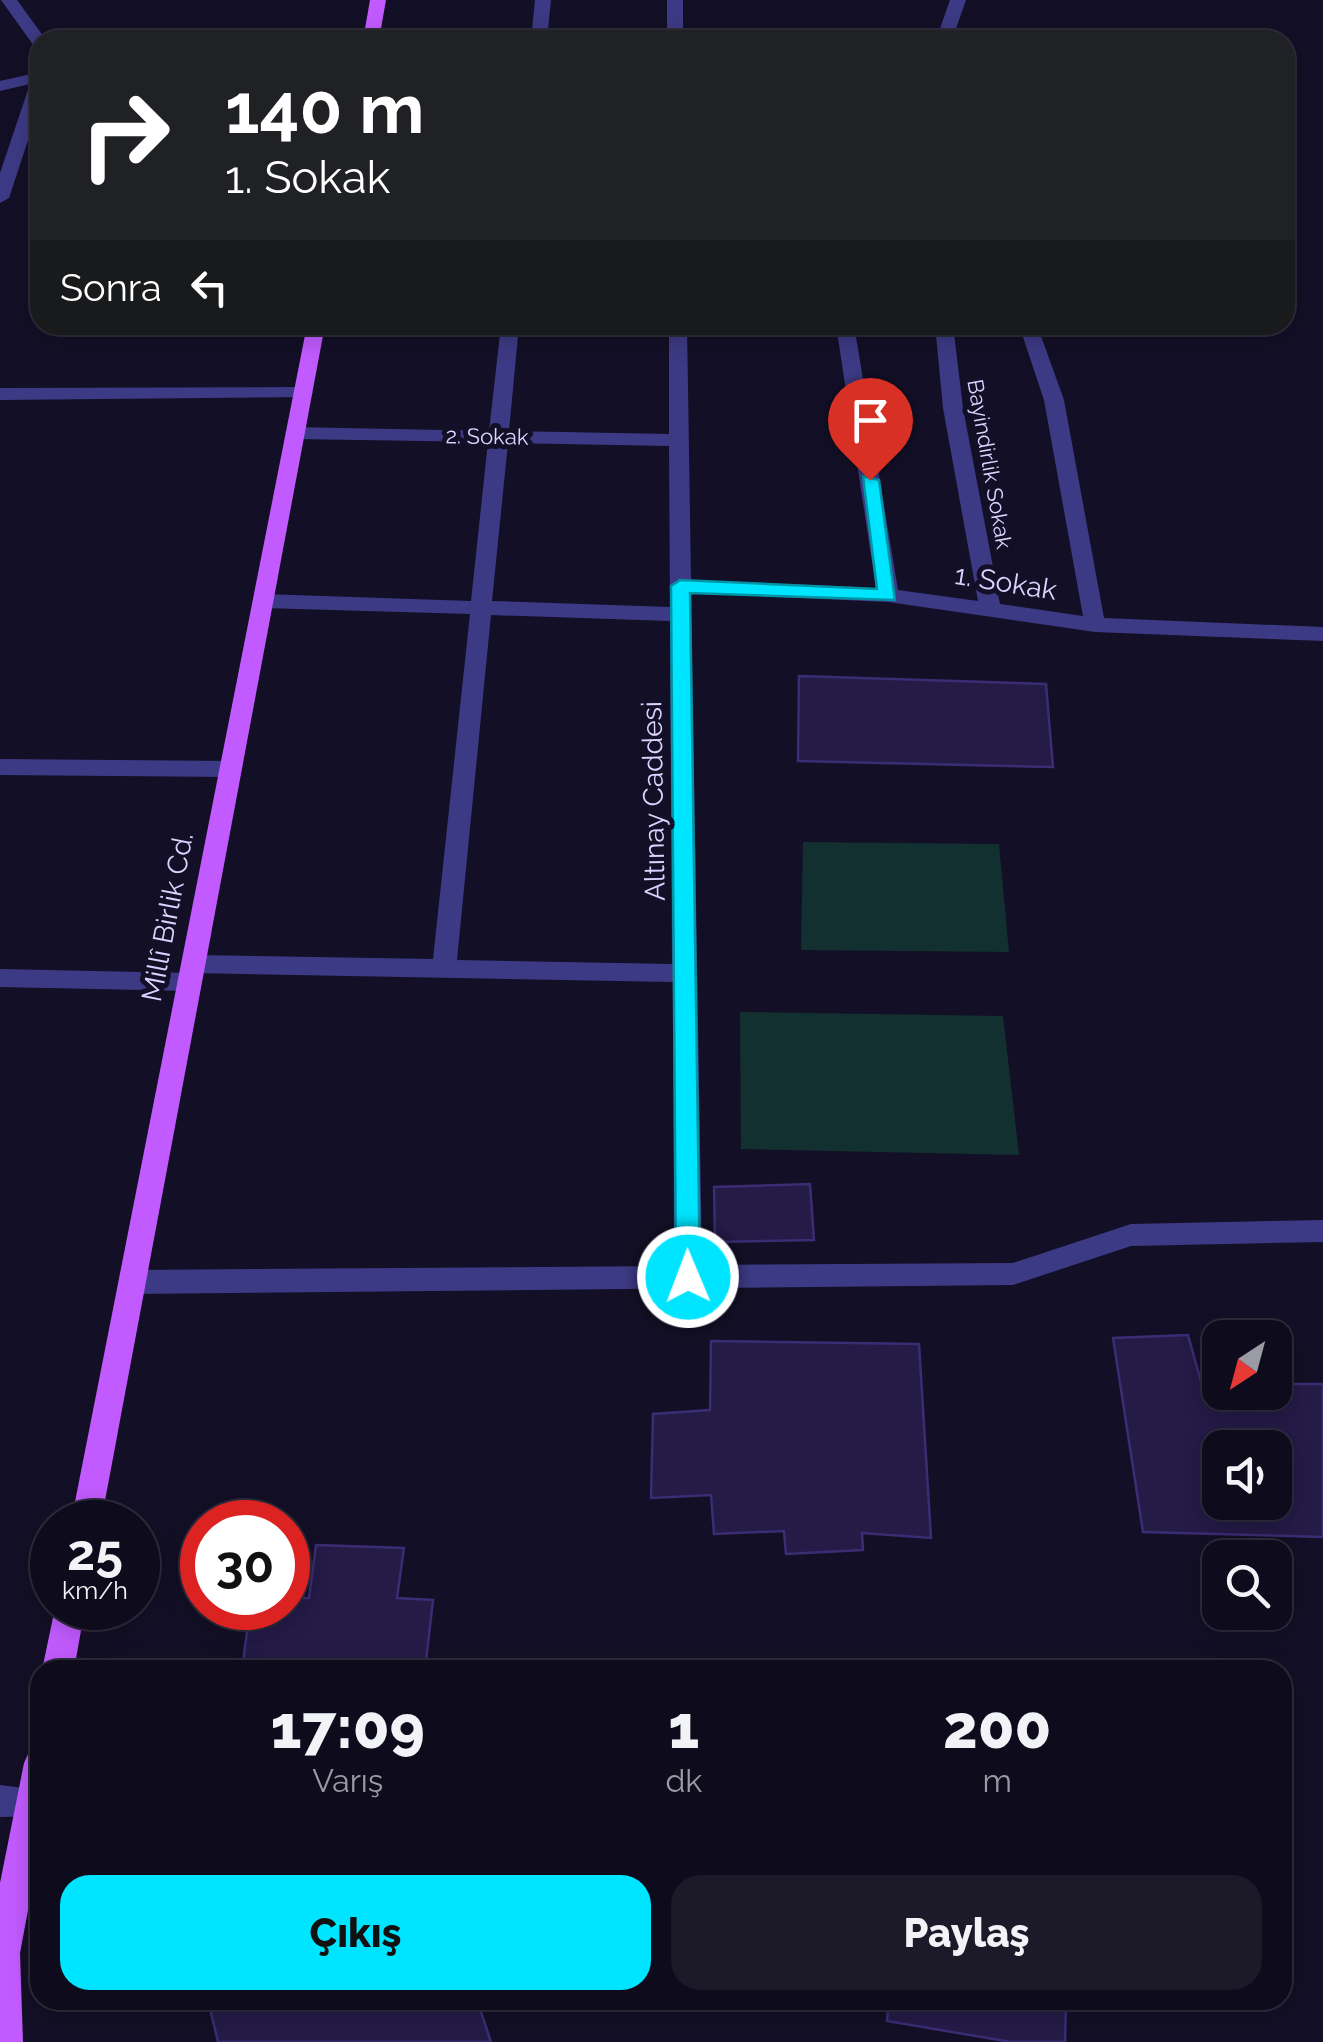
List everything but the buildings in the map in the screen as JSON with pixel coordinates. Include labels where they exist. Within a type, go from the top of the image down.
[{"type":"main road","points":[[373,30],[378,0]]},
{"type":"main road","name":"Millî Birlik Cd.","points":[[90,1500],[314,335]]},
{"type":"main road","points":[[60,1660],[66,1630]]},
{"type":"main road","points":[[6,2042],[2,1961],[16,1802],[30,1779]]},
{"type":"street","points":[[9,0],[31,30]]},
{"type":"street","points":[[539,30],[543,0]]},
{"type":"street","points":[[675,0],[675,30]]},
{"type":"street","points":[[948,30],[958,0]]},
{"type":"street","points":[[0,86],[30,80]]},
{"type":"street","points":[[0,198],[30,108]]},
{"type":"street","points":[[444,968],[509,335]]},
{"type":"street","name":"Altınay Caddesi","points":[[678,335],[688,1277]]},
{"type":"street","points":[[847,335],[888,595]]},
{"type":"street","name":"Bayindirlik Sokak","points":[[945,335],[953,408],[990,612]]},
{"type":"street","points":[[1031,335],[1054,400],[1095,625]]},
{"type":"street","points":[[0,394],[303,393]]},
{"type":"street","name":"2. Sokak","points":[[296,433],[679,440]]},
{"type":"street","name":"1. Sokak","points":[[680,586],[888,595],[1095,625],[1323,634]]},
{"type":"street","points":[[263,601],[680,614]]},
{"type":"street","points":[[0,768],[231,769]]},
{"type":"street","points":[[0,978],[444,968],[684,973]]},
{"type":"street","points":[[133,1282],[1013,1274],[1131,1235],[1323,1231]]},
{"type":"green space","points":[[803,842],[999,844],[1009,952],[801,950]]},
{"type":"green space","points":[[740,1012],[1003,1016],[1019,1155],[741,1149]]},
{"type":"route","points":[[688,1277],[680,586],[888,595],[870,480]]}]
